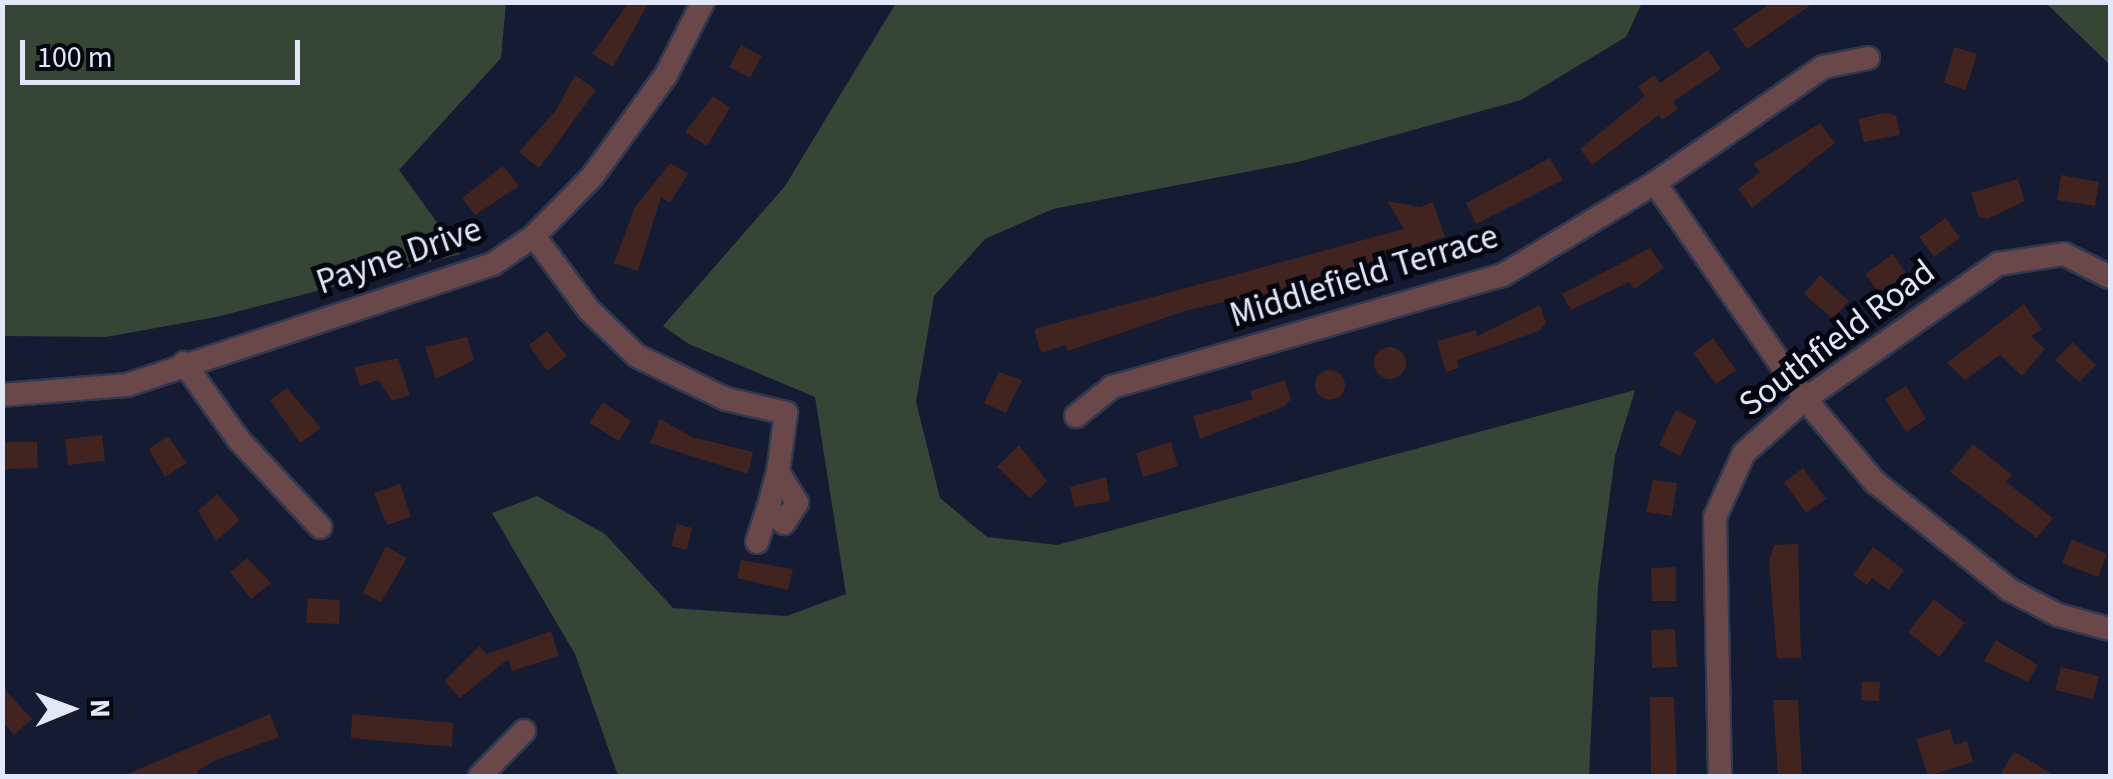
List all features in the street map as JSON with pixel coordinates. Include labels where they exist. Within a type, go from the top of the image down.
[{"type":"street","name":"Payne Drive","points":[[2,395],[126,385],[184,363],[457,280],[534,236],[592,177],[636,119],[702,2]]},
{"type":"street","name":"Middlefield Terrace","points":[[1076,416],[1112,387],[1503,275],[1656,183],[1822,67],[1868,58]]},
{"type":"street","points":[[1656,183],[1805,398],[1875,482],[1974,564],[2058,615],[2110,629]]},
{"type":"street","points":[[534,236],[590,310],[638,356],[726,399],[786,414],[778,472],[797,503],[796,514],[784,523],[768,509],[757,542]]},
{"type":"street","name":"Southfield Road","points":[[1720,776],[1717,508],[1744,453],[1805,398],[2012,258],[2064,254],[2110,277]]},
{"type":"street","points":[[184,363],[238,440],[320,527]]},
{"type":"street","points":[[480,776],[524,730]]},
{"type":"green space","points":[[3,2],[506,3],[501,58],[399,170],[460,254],[216,317],[106,337],[3,336]]},
{"type":"green space","points":[[896,3],[1642,3],[1626,37],[1521,100],[1298,162],[1053,209],[985,239],[934,296],[916,402],[940,498],[987,537],[1057,545],[1635,390],[1615,456],[1598,586],[1589,776],[618,776],[575,654],[492,513],[537,496],[605,534],[673,608],[787,616],[846,594],[815,397],[689,344],[663,326],[785,186]]},
{"type":"green space","points":[[2046,3],[2110,3],[2110,65]]},
{"type":"building","points":[[629,2],[649,2],[613,67],[592,54]]},
{"type":"building","points":[[1772,2],[1815,2],[1747,49],[1733,29]]},
{"type":"building","points":[[741,45],[762,56],[750,78],[729,67]]},
{"type":"building","points":[[1954,47],[1977,54],[1966,90],[1944,83]]},
{"type":"building","points":[[1708,50],[1721,69],[1673,102],[1678,109],[1662,120],[1659,115],[1592,165],[1580,149],[1645,96],[1638,87],[1654,75],[1660,83]]},
{"type":"building","points":[[575,75],[596,90],[539,168],[519,152],[557,109]]},
{"type":"building","points":[[713,96],[730,108],[707,146],[685,132]]},
{"type":"building","points":[[1884,113],[1896,115],[1900,135],[1864,142],[1858,119]]},
{"type":"building","points":[[1820,123],[1835,143],[1752,208],[1738,189],[1760,172],[1753,164]]},
{"type":"building","points":[[1550,158],[1563,180],[1476,224],[1466,203]]},
{"type":"building","points":[[670,163],[688,174],[670,203],[661,197],[638,271],[614,263],[635,207]]},
{"type":"building","points":[[503,166],[519,186],[475,215],[462,198]]},
{"type":"building","points":[[2061,175],[2099,182],[2095,206],[2057,200]]},
{"type":"building","points":[[2018,179],[2025,201],[1988,219],[1979,217],[1971,193]]},
{"type":"building","points":[[1387,201],[1420,207],[1433,202],[1445,237],[1365,264],[1367,271],[1348,276],[1346,269],[1253,303],[1251,296],[1188,310],[1068,351],[1066,345],[1041,353],[1034,329],[1404,229]]},
{"type":"building","points":[[1946,218],[1960,238],[1934,257],[1919,237]]},
{"type":"building","points":[[1650,248],[1664,268],[1634,289],[1629,282],[1571,310],[1562,294]]},
{"type":"building","points":[[1893,254],[1907,274],[1880,294],[1865,274]]},
{"type":"building","points":[[1820,275],[1849,301],[1833,319],[1804,294]]},
{"type":"building","points":[[2024,304],[2042,329],[2031,336],[2045,349],[2022,376],[2000,355],[1965,380],[1947,363]]},
{"type":"building","points":[[1540,305],[1546,323],[1539,331],[1457,360],[1459,368],[1446,372],[1437,341],[1476,330],[1477,336]]},
{"type":"building","points":[[547,331],[567,356],[547,371],[529,345]]},
{"type":"building","points":[[467,337],[474,360],[436,379],[425,347]]},
{"type":"building","points":[[1713,338],[1736,370],[1716,384],[1693,353]]},
{"type":"building","points":[[2073,342],[2096,365],[2079,382],[2055,360]]},
{"type":"building","points":[[1390,347],[1401,352],[1406,363],[1401,374],[1390,379],[1379,374],[1374,363],[1379,352]]},
{"type":"building","points":[[398,358],[410,395],[392,401],[378,380],[360,386],[354,367]]},
{"type":"building","points":[[1330,370],[1341,374],[1345,385],[1341,396],[1330,400],[1319,396],[1315,385],[1319,374]]},
{"type":"building","points":[[999,372],[1022,380],[1006,413],[984,403]]},
{"type":"building","points":[[1285,380],[1291,399],[1283,407],[1200,439],[1193,416],[1253,399],[1250,391]]},
{"type":"building","points":[[1906,386],[1926,419],[1906,432],[1885,399]]},
{"type":"building","points":[[287,388],[321,428],[300,443],[270,400]]},
{"type":"building","points":[[603,402],[631,421],[619,441],[589,423]]},
{"type":"building","points":[[1676,410],[1697,421],[1680,456],[1659,445]]},
{"type":"building","points":[[660,419],[692,437],[753,452],[748,474],[650,443]]},
{"type":"building","points":[[102,435],[105,461],[68,465],[65,439]]},
{"type":"building","points":[[168,436],[187,463],[165,477],[149,449]]},
{"type":"building","points":[[2,442],[37,442],[38,468],[2,469]]},
{"type":"building","points":[[1171,442],[1178,466],[1143,477],[1136,453]]},
{"type":"building","points":[[1973,444],[2012,475],[2006,482],[2053,518],[2037,538],[1950,472]]},
{"type":"building","points":[[1019,445],[1047,481],[1030,498],[997,467]]},
{"type":"building","points":[[1803,468],[1826,499],[1806,513],[1784,482]]},
{"type":"building","points":[[1106,477],[1110,501],[1074,507],[1070,487]]},
{"type":"building","points":[[1653,480],[1677,483],[1672,516],[1646,512]]},
{"type":"building","points":[[400,484],[411,517],[387,525],[374,493]]},
{"type":"building","points":[[217,494],[240,520],[216,541],[198,511]]},
{"type":"building","points":[[677,524],[692,528],[687,550],[671,546]]},
{"type":"building","points":[[2072,539],[2107,554],[2098,577],[2062,563]]},
{"type":"building","points":[[1798,544],[1801,658],[1777,658],[1769,561],[1774,545]]},
{"type":"building","points":[[386,546],[407,558],[381,602],[363,593]]},
{"type":"building","points":[[1873,547],[1904,570],[1889,590],[1872,578],[1867,585],[1853,575]]},
{"type":"building","points":[[247,558],[271,583],[251,599],[230,572]]},
{"type":"building","points":[[741,560],[793,569],[788,590],[737,578]]},
{"type":"building","points":[[1676,567],[1676,601],[1652,601],[1651,568]]},
{"type":"building","points":[[308,598],[340,600],[339,624],[306,623]]},
{"type":"building","points":[[1934,599],[1965,623],[1939,657],[1908,632]]},
{"type":"building","points":[[1675,629],[1677,667],[1652,668],[1651,630]]},
{"type":"building","points":[[551,631],[559,656],[512,671],[508,659],[460,698],[444,681],[479,646],[487,654]]},
{"type":"building","points":[[1996,640],[2038,665],[2028,682],[1984,661]]},
{"type":"building","points":[[2061,667],[2099,676],[2093,699],[2055,690]]},
{"type":"building","points":[[1862,682],[1880,682],[1879,701],[1861,700]]},
{"type":"building","points":[[2,686],[32,719],[14,735],[2,721]]},
{"type":"building","points":[[1650,697],[1674,697],[1677,776],[1651,776]]},
{"type":"building","points":[[1773,700],[1798,700],[1802,776],[1778,776]]},
{"type":"building","points":[[270,714],[279,737],[216,760],[197,771],[199,776],[122,776]]},
{"type":"building","points":[[352,714],[453,723],[452,747],[351,738]]},
{"type":"building","points":[[1950,729],[1954,745],[1967,741],[1973,762],[1928,776],[1916,739]]},
{"type":"building","points":[[2014,752],[2029,760],[2055,776],[1999,776]]}]
